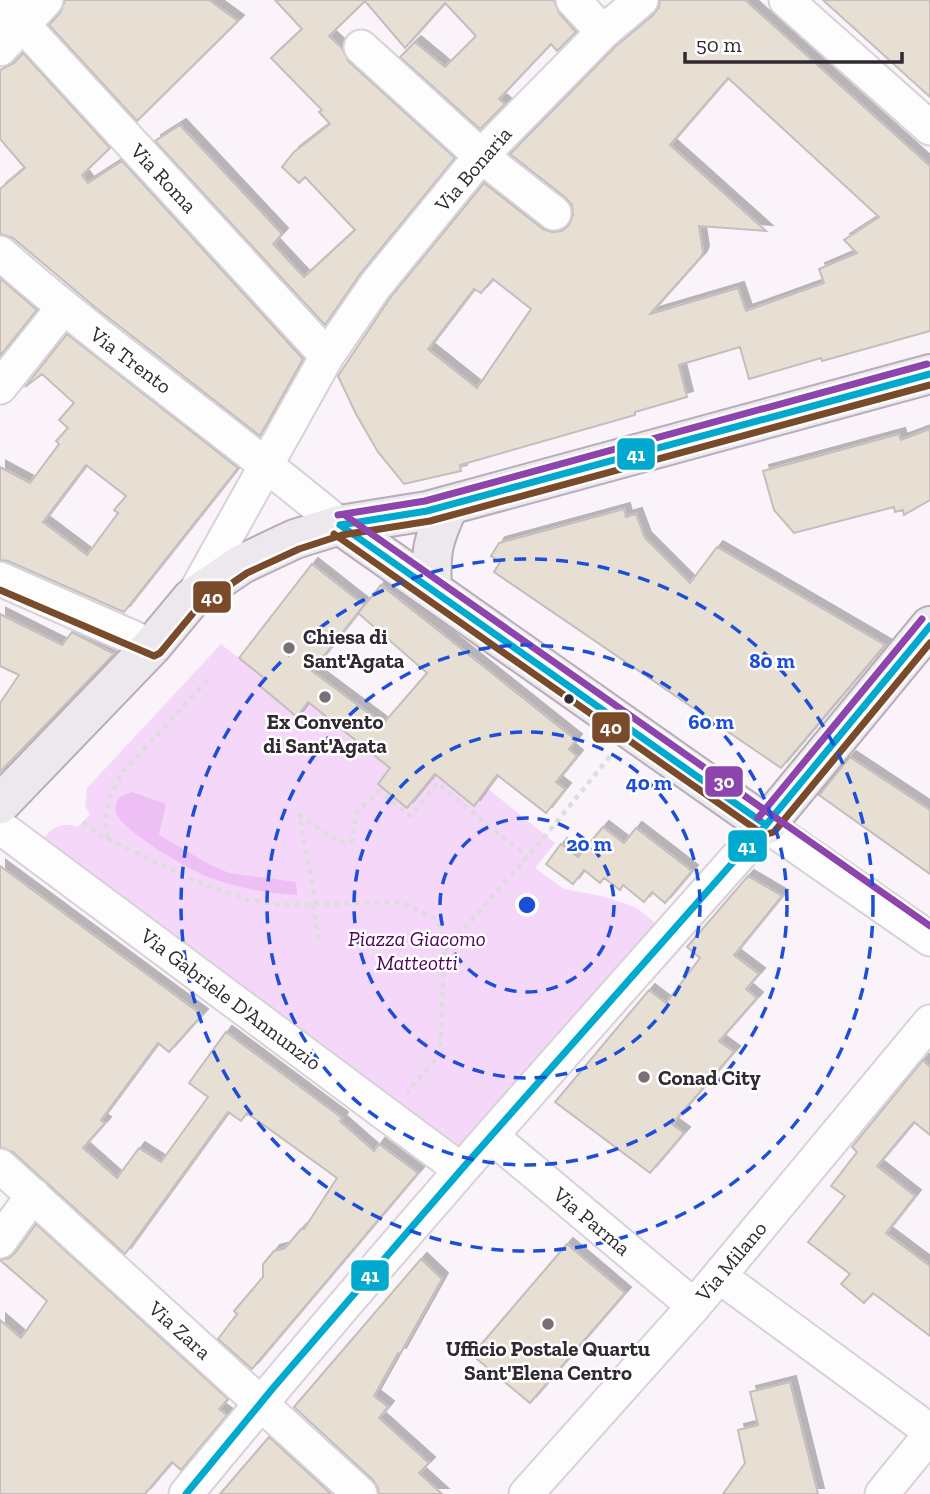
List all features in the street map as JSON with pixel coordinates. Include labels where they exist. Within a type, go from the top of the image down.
[{"type":"main road","points":[[0,804],[152,646],[192,598],[242,564],[295,539],[340,525],[427,511],[930,374]]},
{"type":"main road","points":[[432,589],[430,556],[449,505]]},
{"type":"main road","points":[[340,525],[766,825],[930,626]]},
{"type":"street","name":"Via Roma","points":[[1,0],[327,356]]},
{"type":"street","points":[[0,49],[47,0]]},
{"type":"street","points":[[573,0],[603,32]]},
{"type":"street","name":"Via Bonaria","points":[[192,598],[327,356],[375,286],[481,156],[603,32],[641,0]]},
{"type":"street","points":[[786,0],[930,128]]},
{"type":"street","points":[[361,47],[481,156],[554,213]]},
{"type":"street","name":"Via Trento","points":[[0,253],[63,308],[266,463],[340,525]]},
{"type":"street","points":[[0,387],[63,308]]},
{"type":"street","points":[[0,579],[152,646]]},
{"type":"street","points":[[186,1494],[461,1170],[766,825],[930,939]]},
{"type":"street","name":"Via Gabriele D'Annunzio","points":[[0,827],[461,1170]]},
{"type":"street","name":"Via Milano","points":[[526,1494],[694,1306],[930,1022]]},
{"type":"street","name":"Via Parma","points":[[491,1136],[694,1306]]},
{"type":"street","name":"Via Zara","points":[[0,1167],[360,1494]]},
{"type":"street","points":[[0,1241],[33,1195]]},
{"type":"street","points":[[719,1276],[930,1433],[882,1494]]},
{"type":"path","points":[[109,839],[105,821],[110,795],[123,772],[211,676]]},
{"type":"path","points":[[444,952],[527,857],[631,730]]},
{"type":"path","points":[[319,940],[299,815],[338,841],[348,844],[353,839],[356,813],[379,791],[411,816],[437,783],[527,857]]},
{"type":"path","points":[[83,822],[109,839],[193,880],[245,899],[281,905],[400,902],[436,919],[443,936],[444,952],[440,1055],[386,1114]]},
{"type":"green space","name":"Piazza Giacomo Matteotti","points":[[221,644],[264,678],[259,685],[297,717],[308,702],[390,768],[378,785],[407,808],[435,774],[473,806],[487,788],[555,843],[535,868],[564,889],[602,896],[637,908],[665,931],[461,1161],[41,841],[61,825],[78,827],[90,814],[85,806],[87,788]]},
{"type":"shaded area","points":[[132,792],[166,804],[159,835],[229,873],[296,882],[297,895],[263,892],[219,881],[172,858],[131,830],[116,813],[119,797]]},
{"type":"building","points":[[65,0],[209,0],[238,21],[137,121],[49,25],[60,13]]},
{"type":"building","points":[[275,0],[554,0],[559,13],[576,32],[557,51],[551,44],[499,99],[505,104],[480,129],[400,57],[415,42],[445,67],[476,36],[445,3],[405,48],[365,1],[329,36],[342,48],[348,61],[455,158],[360,274],[325,325],[155,141],[180,125],[282,234],[273,244],[304,277],[355,230],[305,177],[299,183],[282,167],[294,152],[330,124],[319,112],[322,110],[271,58],[302,29]]},
{"type":"building","points":[[660,0],[745,0],[930,166],[930,331],[749,379],[740,347],[679,365],[687,397],[635,412],[635,415],[460,465],[461,471],[404,484],[378,452],[338,376],[390,298],[484,183],[543,229],[562,231],[569,225],[573,215],[572,205],[510,154],[616,46],[659,7]],"holes":[[[728,78],[879,217],[844,240],[857,253],[819,269],[824,283],[746,311],[738,288],[650,314],[701,257],[703,252],[699,226],[766,231],[670,145]],[[493,279],[531,309],[477,388],[428,349],[474,289],[481,293]]]},
{"type":"building","points":[[823,0],[930,0],[930,97]]},
{"type":"building","points":[[23,53],[110,148],[82,175],[88,183],[122,161],[303,359],[260,436],[96,308],[13,238],[0,234],[0,189],[25,168],[0,139],[0,70],[14,63]]},
{"type":"building","points":[[0,278],[37,310],[0,356]]},
{"type":"building","points":[[67,334],[238,468],[124,612],[8,561],[0,560],[0,467],[30,483],[59,444],[56,441],[68,428],[59,420],[74,403],[42,374],[25,387]],"holes":[[[86,465],[126,496],[114,510],[118,513],[87,555],[43,522]]]},
{"type":"building","points":[[930,429],[930,500],[904,515],[903,510],[895,512],[894,507],[794,533],[774,510],[763,471],[899,434],[901,440]]},
{"type":"building","points":[[624,509],[626,517],[636,514],[645,538],[690,583],[717,547],[885,645],[781,768],[494,572],[500,562],[491,556],[499,543]]},
{"type":"building","points":[[312,564],[364,605],[312,671],[383,724],[427,673],[358,613],[381,585],[576,740],[569,749],[577,756],[556,782],[565,789],[546,813],[497,775],[474,806],[435,774],[407,808],[378,784],[390,768],[308,702],[297,717],[259,685],[264,678],[239,658]]},
{"type":"building","points":[[0,614],[62,645],[72,632],[114,654],[0,772],[0,703],[19,675],[0,666]]},
{"type":"building","points":[[850,757],[930,810],[930,874],[819,795]]},
{"type":"building","points":[[603,827],[624,843],[636,828],[692,871],[665,903],[652,892],[644,902],[623,885],[620,890],[604,878],[600,883],[584,870],[573,884],[546,864],[561,844],[578,857]]},
{"type":"building","points":[[0,866],[202,1015],[169,1052],[158,1043],[101,1120],[105,1123],[83,1148],[117,1178],[139,1148],[161,1162],[208,1097],[189,1083],[226,1032],[342,1118],[340,1121],[374,1151],[379,1144],[418,1173],[252,1369],[218,1339],[237,1314],[234,1311],[263,1277],[263,1264],[274,1251],[285,1248],[301,1229],[304,1229],[337,1178],[247,1113],[241,1121],[228,1112],[125,1254],[13,1152],[0,1147]]},
{"type":"building","name":"Conad City","points":[[748,876],[782,896],[734,955],[759,974],[746,989],[757,998],[719,1041],[734,1052],[672,1124],[684,1133],[650,1173],[555,1102],[649,990],[666,1003],[700,958],[687,947]]},
{"type":"building","points":[[923,1060],[930,1067],[930,1135],[914,1122],[877,1166],[915,1196],[886,1233],[930,1266],[930,1336],[873,1293],[864,1303],[841,1284],[850,1274],[808,1242],[845,1196],[831,1186],[857,1152],[852,1147]]},
{"type":"building","points":[[36,1224],[228,1399],[219,1409],[227,1415],[181,1470],[172,1462],[145,1494],[0,1494],[0,1320],[21,1338],[47,1301],[0,1260],[15,1253]]},
{"type":"building","name":"Ufficio Postale Quartu Sant'Elena Centro","points":[[567,1244],[625,1293],[530,1403],[472,1355]]},
{"type":"building","points":[[421,1259],[442,1279],[374,1396],[388,1407],[379,1418],[429,1463],[419,1473],[442,1494],[379,1494],[373,1480],[294,1407]]},
{"type":"building","points":[[790,1382],[818,1494],[723,1494],[745,1463],[738,1430],[758,1425],[750,1392]]},
{"type":"building","points":[[269,1437],[331,1494],[220,1494]]},
{"type":"transit line","name":"30","points":[[338,515],[425,501],[927,364]]},
{"type":"transit line","name":"41","points":[[340,525],[427,511],[930,374]]},
{"type":"transit line","name":"40","points":[[0,590],[154,656],[160,653],[199,606],[247,573],[299,549],[342,535],[430,521],[930,385]]},
{"type":"transit line","name":"30","points":[[346,516],[930,926]]},
{"type":"transit line","name":"41","points":[[340,525],[766,825]]},
{"type":"transit line","name":"40","points":[[334,534],[764,835],[774,832],[930,643]]},
{"type":"transit line","name":"30","points":[[758,818],[922,619]]},
{"type":"transit line","name":"41","points":[[186,1494],[273,1388],[461,1170],[766,825],[930,626]]},
{"type":"place","name":"Chiesa di Sant'Agata","points":[[289,648]]},
{"type":"place","name":"Ex Convento di Sant'Agata","points":[[325,697]]},
{"type":"place","name":"Conad City","points":[[644,1077]]},
{"type":"place","name":"Ufficio Postale Quartu Sant'Elena Centro","points":[[548,1324]]}]
